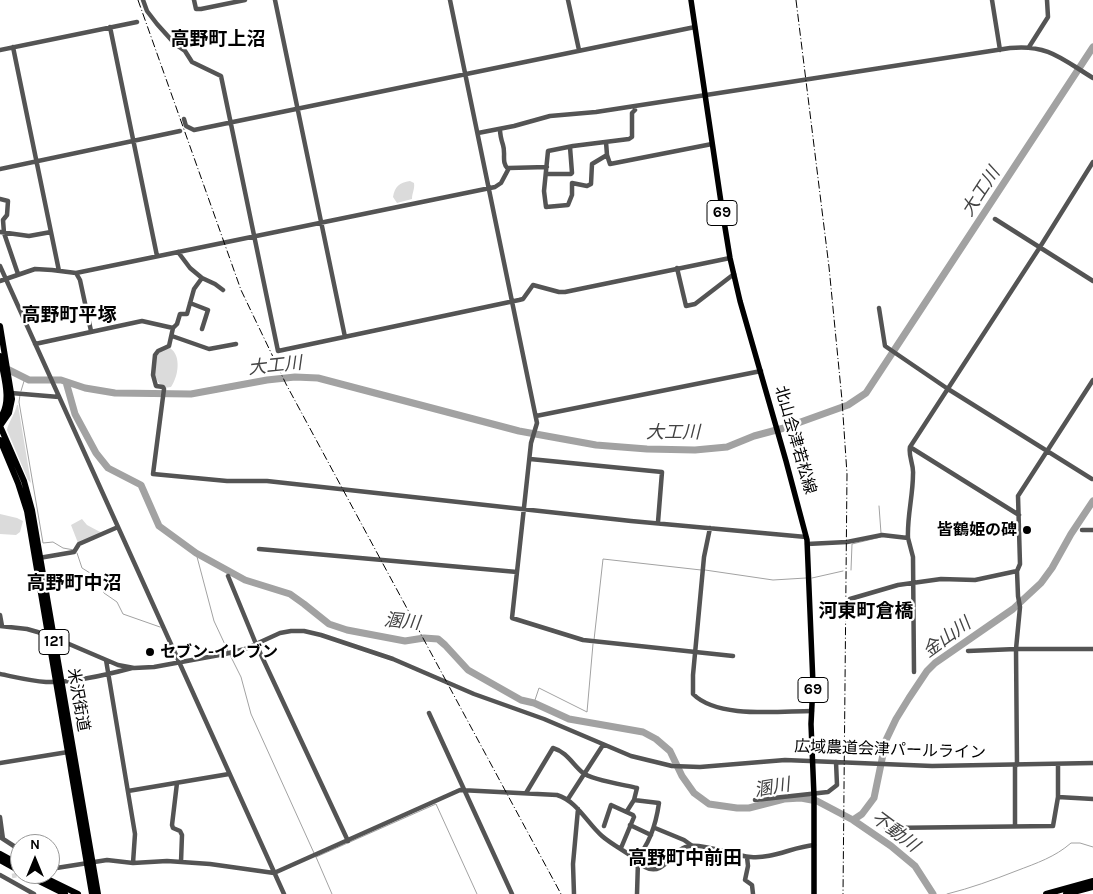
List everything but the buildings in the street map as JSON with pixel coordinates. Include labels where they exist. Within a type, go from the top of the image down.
[{"type":"highway","name":"米沢街道","points":[[0,326],[2,357],[11,409],[6,420],[0,426],[19,467],[26,488],[32,510],[37,558]]},
{"type":"highway","name":"米沢街道","points":[[0,418],[5,408],[9,391]]},
{"type":"highway","name":"米沢街道","points":[[0,440],[18,483],[27,511],[51,636],[68,752],[98,894]]},
{"type":"highway","name":"米沢街道","points":[[58,682],[90,862],[92,894]]},
{"type":"highway","points":[[1046,894],[1093,881]]},
{"type":"highway","points":[[44,884],[61,894]]},
{"type":"highway","points":[[44,884],[65,894]]},
{"type":"highway","points":[[58,884],[78,894]]},
{"type":"highway","points":[[1066,894],[1093,887]]},
{"type":"main road","name":"北山会津若松線","points":[[691,0],[730,258],[740,301],[780,436],[807,544],[813,684],[814,894]]},
{"type":"street","points":[[143,0],[147,11],[157,24],[174,44],[185,51],[192,62],[221,76],[278,351],[512,302],[522,299],[533,285],[560,292],[730,258]]},
{"type":"street","points":[[194,0],[196,9],[201,9],[245,0]]},
{"type":"street","points":[[276,0],[345,337]]},
{"type":"street","points":[[450,0],[537,423],[530,459],[512,618],[583,640],[733,656]]},
{"type":"street","points":[[568,0],[579,50]]},
{"type":"street","points":[[992,0],[1000,50]]},
{"type":"street","points":[[1029,47],[1048,17],[1047,0]]},
{"type":"street","points":[[0,50],[137,22]]},
{"type":"street","points":[[110,27],[157,256]]},
{"type":"street","points":[[184,119],[186,126],[194,130],[695,27]]},
{"type":"street","points":[[13,47],[59,271]]},
{"type":"street","points":[[478,133],[550,116],[596,112],[1029,47],[1049,51],[1093,78]]},
{"type":"street","points":[[572,183],[570,203],[568,205],[548,208],[544,191],[548,151],[629,139],[632,137],[632,113],[635,110]]},
{"type":"street","points":[[500,129],[500,140],[504,146],[504,164],[508,169]]},
{"type":"street","points":[[0,175],[0,169],[180,131]]},
{"type":"street","points":[[606,142],[608,163],[614,164],[712,144]]},
{"type":"street","points":[[547,174],[572,172],[570,147]]},
{"type":"street","points":[[564,174],[572,183],[587,186],[591,184],[592,164],[607,155]]},
{"type":"street","points":[[914,672],[913,557],[908,538],[908,520],[914,468],[909,451],[910,447],[1093,162]]},
{"type":"street","points":[[508,169],[547,167]]},
{"type":"street","points":[[0,281],[18,274],[42,269],[76,273],[321,223],[393,206],[495,187],[501,183],[508,169]]},
{"type":"street","points":[[0,199],[8,201],[7,215],[3,220],[2,232],[18,274]]},
{"type":"street","points":[[995,219],[1093,281]]},
{"type":"street","points":[[2,232],[29,236],[51,232]]},
{"type":"street","points":[[178,252],[190,268],[202,278],[223,290]]},
{"type":"street","points":[[0,266],[284,894]]},
{"type":"street","points":[[677,268],[686,306],[695,304],[734,274]]},
{"type":"street","points":[[76,273],[80,280],[91,332]]},
{"type":"street","points":[[202,278],[194,289],[187,314],[180,314],[177,324],[173,328],[169,346],[158,351],[154,359],[154,382],[156,386],[163,387],[164,389],[153,474],[227,481],[267,481],[631,521],[806,537]]},
{"type":"street","points":[[190,303],[208,310],[202,329]]},
{"type":"street","points":[[879,308],[885,346],[948,389],[1092,479]]},
{"type":"street","points":[[34,344],[142,321],[173,328]]},
{"type":"street","points":[[172,336],[209,349],[236,344]]},
{"type":"street","points":[[536,416],[761,371]]},
{"type":"street","points":[[1015,826],[1016,649],[1020,607],[1017,571],[1020,564],[1018,496],[1093,380]]},
{"type":"street","points":[[9,391],[59,398]]},
{"type":"street","points":[[910,447],[1019,515]]},
{"type":"street","points":[[530,459],[662,472],[658,522]]},
{"type":"street","points":[[37,558],[74,552],[79,544],[118,527]]},
{"type":"street","points":[[710,528],[701,586],[693,694],[702,701],[718,708],[736,711],[812,711]]},
{"type":"street","points":[[1082,530],[1093,530]]},
{"type":"street","points":[[807,544],[847,542],[880,535],[908,538]]},
{"type":"street","points":[[259,548],[517,572]]},
{"type":"street","points":[[850,599],[898,585],[941,579],[975,580],[1017,571]]},
{"type":"street","points":[[228,576],[256,644],[348,841]]},
{"type":"street","points":[[0,615],[1,626],[28,629],[51,636],[118,665],[134,668]]},
{"type":"street","points":[[0,674],[44,682],[58,682],[225,654],[256,644],[280,633],[304,631],[363,649],[474,694],[544,719],[603,744],[568,799]]},
{"type":"street","points":[[968,651],[1093,649]]},
{"type":"street","points":[[106,660],[135,834],[133,863]]},
{"type":"street","points":[[429,712],[512,894]]},
{"type":"street","name":"広域農道会津パールライン","points":[[603,744],[631,756],[672,766],[687,767],[785,760],[888,765],[1093,763]]},
{"type":"street","points":[[526,793],[553,748],[571,760],[584,774],[637,788],[634,800],[627,811]]},
{"type":"street","points":[[0,762],[68,752]]},
{"type":"street","points":[[755,800],[828,792],[836,785],[836,762]]},
{"type":"street","points":[[886,828],[1052,826],[1058,796],[1058,764]]},
{"type":"street","points":[[128,791],[229,774]]},
{"type":"street","points":[[177,783],[172,828],[180,831],[182,835],[181,862]]},
{"type":"street","points":[[60,867],[107,860],[133,863],[167,861],[210,864],[274,873],[455,792],[464,790],[557,795],[568,799],[600,835],[649,869],[658,869],[664,866],[681,849],[691,845]]},
{"type":"street","points":[[1058,796],[1093,799]]},
{"type":"street","points":[[634,800],[659,804],[655,828],[644,851],[637,860],[637,894]]},
{"type":"street","points":[[604,826],[611,804],[633,815],[634,817],[621,848]]},
{"type":"street","points":[[574,894],[578,809]]},
{"type":"street","points":[[0,817],[2,838]]},
{"type":"street","points":[[630,825],[651,835]]},
{"type":"street","points":[[655,828],[684,840],[691,845],[747,857],[773,855],[800,846],[814,845]]},
{"type":"street","points":[[747,857],[748,866],[745,880],[752,885],[753,894]]},
{"type":"street","points":[[1,877],[34,894]]},
{"type":"shaded area","points":[[410,181],[414,183],[412,199],[397,203],[393,197],[396,188],[400,184]]},
{"type":"shaded area","points":[[170,348],[176,356],[178,367],[171,387],[164,388],[155,377],[153,365],[157,354]]},
{"type":"shaded area","points":[[18,405],[31,483],[7,430]]},
{"type":"shaded area","points":[[0,514],[23,521],[20,532],[16,535],[0,534]]},
{"type":"shaded area","points":[[82,519],[87,525],[102,533],[78,543],[71,525]]},
{"type":"waterway","name":"大工川","points":[[3,367],[29,380],[61,380],[85,388],[115,393],[191,394],[267,380],[295,377],[318,378],[519,431],[596,445],[695,450],[727,447],[754,436],[784,428],[848,405],[866,393],[1093,47]]},
{"type":"waterway","points":[[21,391],[25,378]]},
{"type":"waterway","name":"溷川","points":[[66,382],[75,414],[96,453],[108,468],[141,485],[159,526],[196,553],[245,580],[290,594],[329,624],[347,630],[405,641],[424,638],[438,639],[468,670],[521,700],[534,703],[569,719],[643,732],[656,739],[670,751],[682,776],[694,793],[709,804],[749,808],[784,799],[801,798],[817,801],[853,820],[891,846],[915,866],[933,894]]},
{"type":"waterway","points":[[20,395],[19,402],[43,543],[53,542],[63,548],[74,550]]},
{"type":"waterway","name":"金山川","points":[[853,820],[862,814],[874,798],[886,740],[896,719],[927,671],[935,663],[1013,609],[1041,583],[1093,501]]},
{"type":"waterway","points":[[879,506],[881,533]]},
{"type":"waterway","points":[[851,570],[852,544],[881,537]]},
{"type":"waterway","points":[[77,553],[82,568],[106,583],[103,589],[104,593],[117,602],[123,614],[160,627]]},
{"type":"waterway","points":[[196,553],[214,621],[228,651]]},
{"type":"waterway","points":[[594,640],[603,559],[701,570]]},
{"type":"waterway","points":[[705,570],[773,580],[806,578]]},
{"type":"waterway","points":[[812,578],[843,571]]},
{"type":"waterway","points":[[534,703],[539,688],[587,712],[593,644]]},
{"type":"waterway","points":[[230,655],[241,677],[251,714],[314,853]]},
{"type":"waterway","points":[[316,857],[436,804],[477,894]]},
{"type":"waterway","points":[[947,894],[982,884],[1038,862],[1059,852],[1071,843],[1080,843],[1093,847]]},
{"type":"waterway","points":[[316,857],[332,894]]},
{"type":"railway","points":[[138,0],[241,290],[286,384],[561,894]]},
{"type":"railway","points":[[796,0],[829,267],[847,474],[843,894]]},
{"type":"place","name":"皆鶴姫の碑","points":[[1027,530]]},
{"type":"place","name":"セブン-イレブン","points":[[150,652]]},
{"type":"district","name":"高野町上沼","points":[[218,40]]},
{"type":"district","name":"高野町平塚","points":[[69,316]]},
{"type":"district","name":"高野町中沼","points":[[74,584]]},
{"type":"district","name":"河東町倉橋","points":[[866,612]]},
{"type":"district","name":"高野町中前田","points":[[685,859]]},
{"type":"water label","name":"不動川","points":[[895,832]]}]
